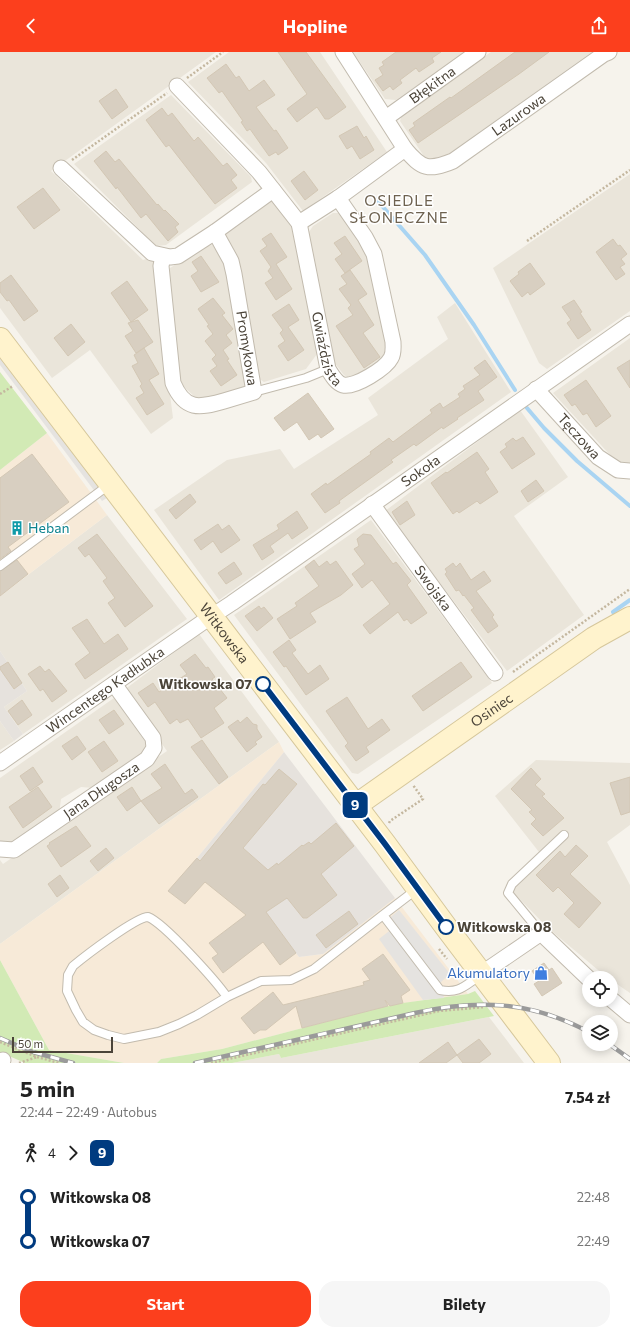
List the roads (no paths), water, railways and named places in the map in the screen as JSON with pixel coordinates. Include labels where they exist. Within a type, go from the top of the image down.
[{"type":"street","points":[[299,223],[338,198],[405,149],[343,52]]},
{"type":"street","name":"Błękitna","points":[[386,118],[478,52]]},
{"type":"street","name":"Lazurowa","points":[[405,149],[417,162],[425,167],[434,168],[453,161],[605,53]]},
{"type":"street","name":"Gwiaździsta","points":[[177,86],[259,172],[299,223],[328,369],[335,380],[343,385],[353,385],[386,365],[392,357],[393,350],[374,254],[365,237],[338,198]]},
{"type":"street","points":[[61,168],[152,254],[163,256],[178,256],[215,232],[273,190]]},
{"type":"street","name":"Promykowa","points":[[163,256],[162,266],[173,383],[177,391],[183,399],[189,403],[204,407],[254,392],[231,261],[215,232]]},
{"type":"street","name":"Sokoła","points":[[211,616],[232,603],[630,324]]},
{"type":"street","name":"Witkowska","points":[[0,339],[550,1063]]},
{"type":"street","name":"Tęczowa","points":[[536,389],[598,457],[618,470],[630,471]]},
{"type":"street","name":"Swojska","points":[[372,504],[495,673]]},
{"type":"street","name":"Wincentego Kadłubka","points":[[0,763],[211,616]]},
{"type":"street","name":"Osiniec","points":[[358,810],[594,638],[630,618]]},
{"type":"street","name":"Osiniec","points":[[358,810],[412,783],[599,650],[630,621]]},
{"type":"street","name":"Jana Długosza","points":[[0,849],[14,850],[147,759],[154,748],[152,738],[114,684]]},
{"type":"street","points":[[482,974],[541,933],[582,972]]},
{"type":"street","points":[[618,1005],[630,1015]]},
{"type":"lane","points":[[254,392],[306,378],[328,369]]},
{"type":"lane","points":[[0,566],[111,484]]},
{"type":"lane","points":[[541,933],[508,893],[512,884],[564,835]]},
{"type":"lane","points":[[226,997],[220,987],[162,926],[153,919],[145,917],[127,927],[73,966],[66,982],[70,1000],[83,1022],[94,1030],[108,1036],[124,1039],[159,1032],[196,1015],[226,997],[261,981],[291,980],[314,968],[417,888]]},
{"type":"lane","points":[[383,915],[440,990],[450,992],[464,988],[482,974]]},
{"type":"waterway","points":[[376,199],[425,255],[474,325],[515,390]]},
{"type":"waterway","points":[[527,408],[544,428],[577,461],[630,506]]},
{"type":"waterway","points":[[613,612],[630,600]]},
{"type":"railway","points":[[195,1063],[415,1013],[461,1006],[504,1006],[525,1009],[546,1014],[582,1029]]},
{"type":"railway","points":[[0,1038],[33,1052],[73,1063]]},
{"type":"railway","points":[[618,1050],[630,1059]]},
{"type":"place","name":"Heban","points":[[17,528]]},
{"type":"place","name":"Witkowska 07","points":[[263,684]]},
{"type":"place","name":"Witkowska 08","points":[[446,927]]},
{"type":"place","name":"Akumulatory","points":[[541,973]]},
{"type":"district","name":"OSIEDLE SŁONECZNE","points":[[399,210]]}]
